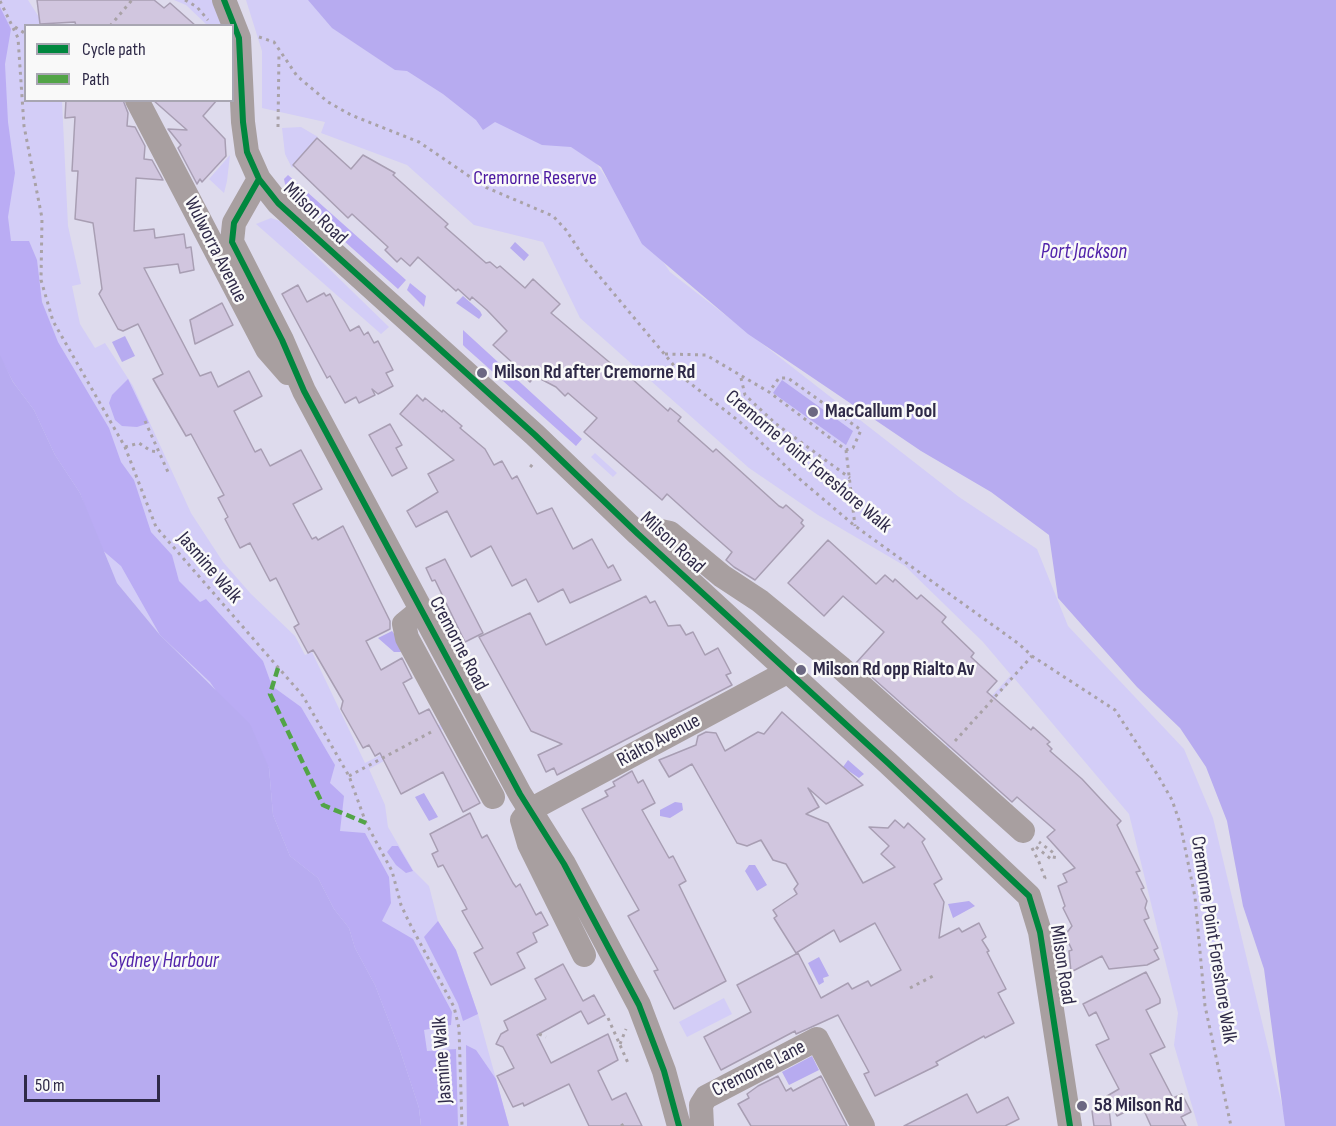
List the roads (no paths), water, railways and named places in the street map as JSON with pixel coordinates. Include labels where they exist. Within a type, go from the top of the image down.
[{"type":"street","name":"Milson Road","points":[[224,0],[233,24]]},
{"type":"street","name":"Milson Road","points":[[234,25],[239,38],[243,135],[252,167],[259,179],[297,221],[535,435],[638,534],[888,763],[1024,892],[1034,907],[1040,932],[1070,1126]]},
{"type":"street","name":"Wulworra Avenue","points":[[138,102],[267,349],[304,391]]},
{"type":"street","name":"Cremorne Road","points":[[259,179],[234,223],[231,240],[304,391],[530,810],[594,917],[639,1005],[664,1071],[679,1126]]},
{"type":"street","points":[[638,534],[656,531],[670,533],[722,576],[760,601],[840,667],[1023,831]]},
{"type":"street","points":[[421,610],[404,624],[405,630],[493,797]]},
{"type":"street","name":"Rialto Avenue","points":[[530,810],[787,672]]},
{"type":"street","points":[[530,810],[522,820],[524,832],[555,901],[584,955]]},
{"type":"street","name":"Cremorne Lane","points":[[702,1126],[701,1105],[706,1097],[817,1040],[864,1126]]},
{"type":"water","name":"Port Jackson","points":[[308,0],[1336,0],[1336,1126],[1285,1126],[1264,969],[1243,906],[1227,821],[1206,767],[1180,728],[1137,687],[1058,598],[1049,535],[991,492],[921,451],[748,334],[642,244],[601,167],[571,147],[542,145],[495,122],[483,130],[476,120],[443,94],[407,71],[395,70],[332,28]]},
{"type":"water","points":[[515,242],[529,255],[524,261],[510,248]]},
{"type":"water","points":[[463,296],[480,311],[482,315],[479,319],[456,303]]},
{"type":"water","points":[[125,336],[135,356],[122,362],[112,342]]},
{"type":"water","name":"Sydney Harbour","points":[[0,355],[13,382],[34,410],[55,455],[80,493],[117,583],[160,635],[250,724],[269,768],[273,815],[290,856],[318,878],[334,909],[349,928],[355,948],[375,985],[400,1050],[419,1108],[421,1126],[0,1126]]},
{"type":"water","name":"MacCallum Pool","points":[[782,380],[853,431],[846,445],[773,393]]},
{"type":"water","points":[[392,631],[398,639],[401,652],[394,652],[378,638]]},
{"type":"water","points":[[848,760],[864,774],[859,778],[843,767]]},
{"type":"water","points":[[424,793],[438,817],[429,821],[415,797]]},
{"type":"water","points":[[675,802],[682,803],[683,810],[670,818],[660,816],[660,810]]},
{"type":"water","points":[[749,865],[755,865],[767,885],[757,891],[745,871]]},
{"type":"water","points":[[969,901],[975,906],[953,918],[948,904]]},
{"type":"water","points":[[819,957],[829,976],[823,978],[824,982],[819,985],[808,963]]},
{"type":"water","points":[[812,1056],[819,1070],[789,1085],[782,1072]]},
{"type":"place","name":"Milson Rd after Cremorne Rd","points":[[482,373]]},
{"type":"place","name":"MacCallum Pool","points":[[813,412]]},
{"type":"place","name":"Milson Rd opp Rialto Av","points":[[801,670]]},
{"type":"place","name":"58 Milson Rd","points":[[1082,1106]]},
{"type":"park label","name":"Cremorne Reserve","points":[[535,179]]}]
